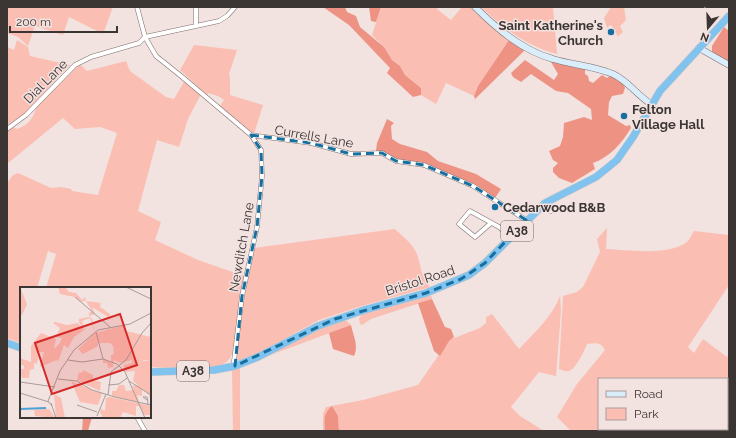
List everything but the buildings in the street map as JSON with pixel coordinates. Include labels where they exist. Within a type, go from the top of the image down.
[{"type":"highway","name":"Bristol Road","points":[[235,366],[258,357],[318,326],[335,319],[421,295],[461,279],[485,264],[526,220],[548,201],[596,177],[607,170],[617,160],[634,137],[651,104],[676,73],[729,16]]},
{"type":"highway","points":[[7,343],[20,348]]},
{"type":"highway","name":"A38","points":[[151,372],[214,370],[235,366]]},
{"type":"street","name":"Newditch Lane","points":[[138,7],[145,37],[156,56],[182,76],[250,135],[262,150],[262,176],[256,233],[242,296],[234,361],[235,366]]},
{"type":"street","points":[[196,7],[196,25]]},
{"type":"street","name":"Dial Lane","points":[[7,129],[26,115],[75,65],[91,57],[139,43],[145,37],[223,19],[234,7]]},
{"type":"street","points":[[475,7],[501,31],[532,51],[556,60],[608,72],[624,80],[641,97],[651,104]]},
{"type":"street","points":[[700,48],[729,64]]},
{"type":"street","name":"Currells Lane","points":[[250,135],[311,143],[351,154],[382,153],[396,161],[424,165],[473,186],[526,220]]},
{"type":"street","points":[[548,201],[551,211]]},
{"type":"street","points":[[491,223],[475,238],[459,224],[470,211],[499,227],[511,237]]},
{"type":"street","points":[[138,418],[145,431]]},
{"type":"highlighted area","points":[[251,135],[311,143],[351,154],[382,153],[396,161],[424,165],[473,186],[526,220],[485,263],[461,279],[426,293],[335,319],[235,366],[242,296],[257,227],[262,176],[261,150]]},
{"type":"green space","points":[[7,7],[113,7],[103,34],[69,17],[63,35],[35,26],[28,46],[18,37],[7,33]]},
{"type":"green space","points":[[381,7],[438,7],[437,9],[451,20],[462,7],[472,7],[509,40],[478,86],[474,96],[446,83],[436,104],[421,95],[421,88],[405,75],[400,66],[392,60],[384,47],[372,35]]},
{"type":"green space","points":[[481,7],[553,7],[557,54],[546,51],[525,41],[507,29]]},
{"type":"green space","points":[[611,7],[624,7],[626,20],[620,26],[623,32],[617,37],[617,34],[611,29],[613,27],[610,25],[607,28],[604,18]]},
{"type":"green space","points":[[17,40],[28,47],[30,56],[70,65],[23,115],[7,125],[7,47],[14,50]]},
{"type":"green space","points":[[194,45],[237,50],[229,74],[230,95],[263,105],[254,134],[220,106],[224,100],[218,96],[208,93],[207,95],[180,70]]},
{"type":"green space","points":[[126,61],[130,71],[166,97],[174,99],[185,80],[201,94],[188,119],[179,147],[157,140],[138,211],[161,222],[155,240],[198,260],[244,276],[233,352],[229,359],[223,364],[198,368],[151,367],[151,287],[46,287],[56,254],[48,251],[37,287],[20,287],[20,343],[7,338],[7,183],[13,175],[18,173],[51,188],[61,187],[71,189],[72,191],[98,195],[117,133],[100,127],[75,129],[63,118],[7,164],[7,131],[13,127],[17,129],[28,123],[37,106],[80,64],[87,71]]},
{"type":"green space","points":[[607,228],[606,249],[636,251],[659,251],[679,246],[687,242],[694,231],[729,235],[729,285],[688,347],[694,353],[703,339],[727,357],[729,354],[729,431],[571,431],[557,417],[577,384],[605,350],[600,344],[587,344],[580,359],[571,370],[567,371],[559,369],[563,296],[577,292],[583,287],[600,252],[597,239]]},
{"type":"green space","points":[[395,229],[414,249],[424,278],[430,287],[358,307],[319,320],[255,355],[241,360],[236,360],[242,309],[254,248]]},
{"type":"green space","points":[[427,295],[431,296],[432,299],[371,319],[362,325],[360,324],[359,319],[362,314]]},
{"type":"green space","points":[[560,296],[561,311],[556,376],[539,372],[511,407],[520,416],[544,431],[339,431],[338,416],[324,418],[325,431],[323,431],[323,414],[326,407],[363,400],[418,385],[449,340],[480,328],[486,323],[486,317],[492,314],[519,349],[547,318],[557,304]]},
{"type":"green space","points":[[343,320],[347,321],[351,325],[257,360],[317,329]]},
{"type":"green space","points":[[240,367],[240,431],[233,431],[232,370]]},
{"type":"shaded area","points":[[323,7],[345,7],[347,12],[356,16],[360,27],[384,47],[392,60],[400,66],[405,75],[421,88],[421,95],[413,97],[387,73],[390,68],[349,25]]},
{"type":"shaded area","points":[[369,7],[381,7],[376,22],[371,21]]},
{"type":"shaded area","points":[[724,27],[729,31],[729,62],[712,54],[712,46]]},
{"type":"shaded area","points":[[509,40],[525,50],[475,99],[474,96],[478,86]]},
{"type":"shaded area","points":[[525,60],[554,80],[558,74],[551,62],[585,67],[585,74],[588,76],[589,81],[593,83],[602,75],[607,78],[610,76],[623,82],[625,88],[623,94],[612,96],[609,102],[608,115],[626,126],[630,125],[631,128],[615,149],[605,157],[593,163],[595,169],[572,183],[559,178],[553,172],[553,168],[558,163],[553,160],[549,151],[560,146],[563,137],[564,123],[584,117],[592,120],[591,109],[568,93],[556,91],[531,74],[521,82],[513,77],[511,73]]},
{"type":"shaded area","points":[[387,119],[394,123],[391,126],[392,139],[400,144],[427,152],[438,161],[476,174],[501,189],[495,198],[474,184],[430,167],[397,159],[376,151],[377,143]]},
{"type":"shaded area","points":[[432,299],[445,327],[451,329],[454,337],[449,341],[440,356],[434,351],[418,303]]},
{"type":"shaded area","points":[[351,325],[356,344],[354,356],[333,349],[329,333]]},
{"type":"shaded area","points":[[332,406],[338,416],[339,431],[325,431],[325,417]]},
{"type":"shaded area","points":[[83,418],[92,418],[88,431],[82,431]]},
{"type":"place","name":"Saint Katherine's Church","points":[[611,32]]},
{"type":"place","name":"Felton Village Hall","points":[[624,116]]},
{"type":"place","name":"Cedarwood B&B","points":[[495,207]]}]
